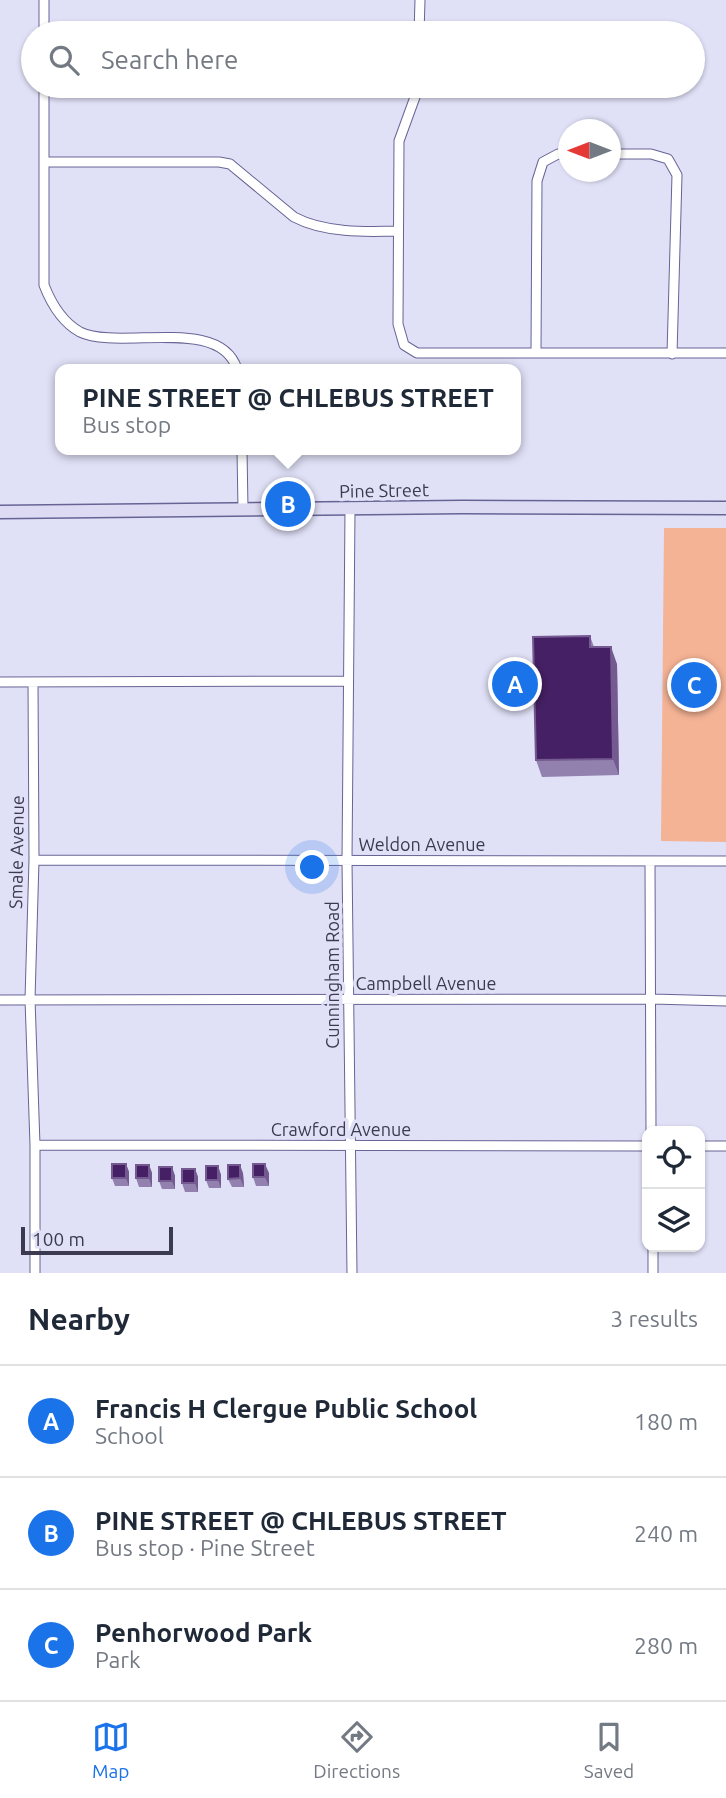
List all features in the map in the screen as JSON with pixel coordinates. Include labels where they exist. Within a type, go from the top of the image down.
[{"type":"street","points":[[44,0],[44,21]]},
{"type":"street","points":[[419,21],[420,0]]},
{"type":"street","points":[[44,98],[44,285],[51,303],[61,316],[80,332],[109,338],[181,337],[209,342],[222,350],[236,364]]},
{"type":"street","points":[[415,98],[399,141],[398,324],[404,345],[416,353],[726,354]]},
{"type":"street","points":[[536,352],[537,181],[542,162],[558,154]]},
{"type":"street","points":[[621,154],[651,154],[668,159],[677,175],[672,354]]},
{"type":"street","points":[[44,162],[230,164],[294,217],[306,223],[366,232],[397,231]]},
{"type":"street","points":[[242,455],[243,509]]},
{"type":"street","name":"Pine Street","points":[[0,512],[462,507],[726,508]]},
{"type":"street","name":"Cunningham Road","points":[[350,510],[348,1001],[352,1273]]},
{"type":"street","points":[[0,682],[348,681]]},
{"type":"street","name":"Smale Avenue","points":[[33,682],[34,860],[30,999],[35,1144],[35,1273]]},
{"type":"street","name":"Weldon Avenue","points":[[34,860],[726,861]]},
{"type":"street","points":[[650,862],[651,1126]]},
{"type":"street","name":"Campbell Avenue","points":[[0,1000],[726,1001]]},
{"type":"street","name":"Crawford Avenue","points":[[35,1144],[642,1146]]},
{"type":"street","points":[[705,1146],[726,1146]]},
{"type":"street","points":[[653,1252],[653,1273]]},
{"type":"shaded area","points":[[664,528],[726,528],[726,842],[661,841]]},
{"type":"building","points":[[590,636],[590,647],[611,647],[613,759],[536,760],[533,637]]},
{"type":"building","points":[[112,1164],[126,1164],[126,1178],[112,1178]]},
{"type":"building","points":[[253,1164],[265,1164],[265,1177],[253,1177]]},
{"type":"building","points":[[136,1165],[149,1165],[149,1178],[136,1178]]},
{"type":"building","points":[[228,1165],[240,1165],[240,1178],[228,1179]]},
{"type":"building","points":[[206,1166],[218,1166],[218,1180],[206,1180]]},
{"type":"building","points":[[159,1167],[172,1167],[172,1181],[159,1181]]},
{"type":"building","points":[[182,1169],[195,1169],[195,1183],[182,1183]]},
{"type":"place","name":"PINE STREET @ CHLEBUS STREET","points":[[288,504]]},
{"type":"place","name":"Francis H Clergue Public School","points":[[515,684]]},
{"type":"place","name":"Penhorwood Park","points":[[694,685]]}]
